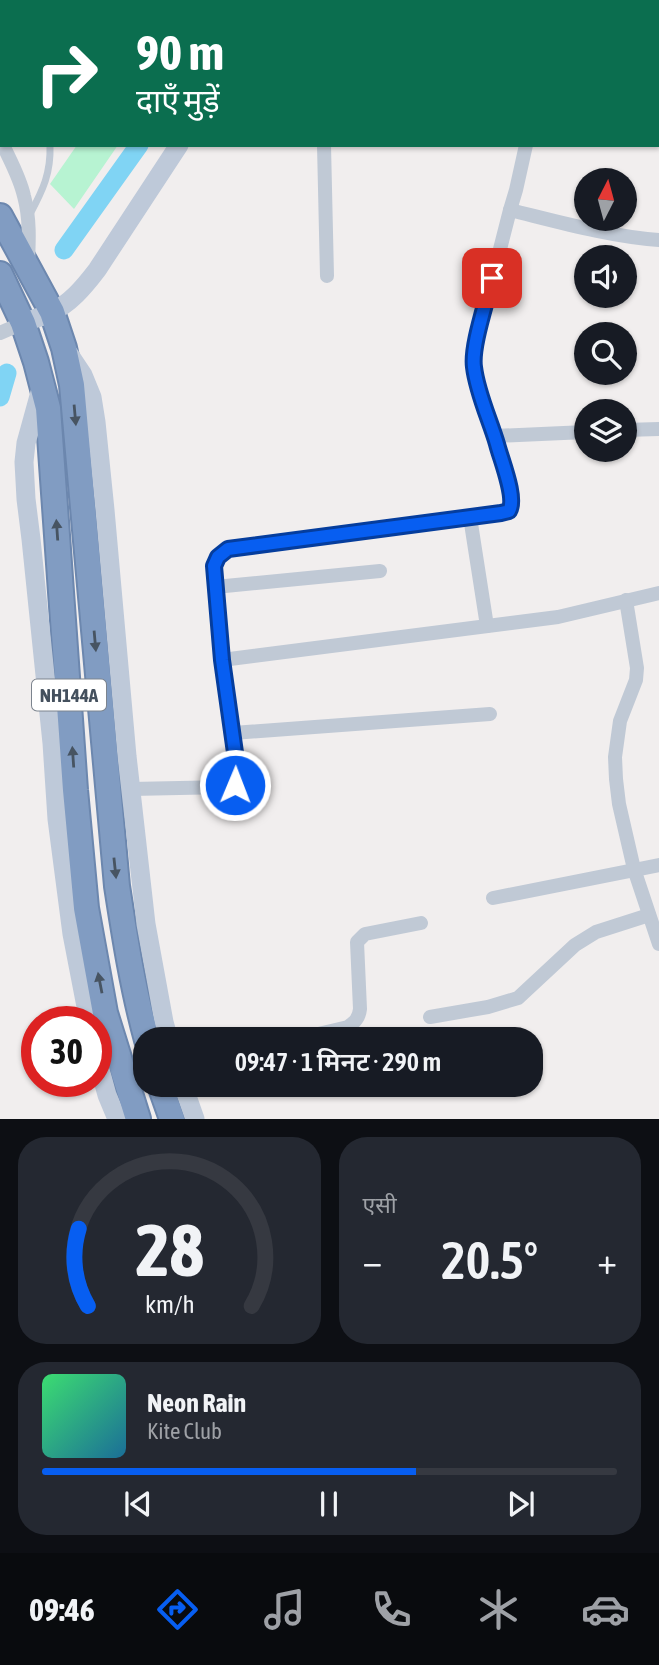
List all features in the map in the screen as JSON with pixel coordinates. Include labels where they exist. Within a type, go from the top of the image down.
[{"type":"highway","name":"NH144A","points":[[0,216],[52,312],[72,385],[116,756],[117,886],[132,978],[144,1027]]},
{"type":"highway","name":"NH144A","points":[[0,274],[23,323],[48,408],[86,908],[105,1013],[138,1119]]},
{"type":"highway","points":[[169,1097],[184,1117]]},
{"type":"street","points":[[4,147],[17,175],[28,217],[27,266]]},
{"type":"street","points":[[0,332],[52,312],[84,287],[178,147]]},
{"type":"street","points":[[324,147],[327,276]]},
{"type":"street","points":[[131,789],[228,787],[239,780],[222,660],[214,566],[218,557],[228,549],[509,511],[512,499],[478,383],[474,358],[526,147]]},
{"type":"street","points":[[510,210],[602,232],[659,240]]},
{"type":"street","points":[[42,385],[26,443],[26,499],[51,729],[57,819],[72,934],[86,1006]]},
{"type":"street","points":[[637,430],[659,429]]},
{"type":"street","points":[[495,436],[574,433]]},
{"type":"street","points":[[470,517],[487,626]]},
{"type":"street","points":[[215,587],[380,571]]},
{"type":"street","points":[[222,660],[558,617],[659,593]]},
{"type":"street","points":[[626,600],[637,668],[636,680],[620,721],[615,757],[619,804],[634,869],[659,944]]},
{"type":"street","points":[[233,733],[490,714]]},
{"type":"street","points":[[116,756],[131,789],[146,925],[165,1027]]},
{"type":"street","points":[[493,898],[659,864]]},
{"type":"street","points":[[430,1017],[488,1007],[518,998],[585,938],[649,915]]},
{"type":"street","points":[[348,1027],[359,1016],[360,1009],[357,943],[360,938],[365,934],[421,923]]},
{"type":"street","points":[[108,1097],[117,1119]]},
{"type":"street","points":[[183,1097],[184,1117]]},
{"type":"lane","points":[[28,217],[46,182],[50,147]]},
{"type":"green space","points":[[76,147],[117,147],[74,209],[50,184]]},
{"type":"waterway","points":[[64,250],[138,147]]},
{"type":"waterway","points":[[0,397],[7,373]]},
{"type":"route","points":[[235,785],[239,780],[215,587],[214,566],[218,557],[228,549],[501,513],[509,511],[512,506],[495,436],[474,368],[475,347],[492,278]]}]
